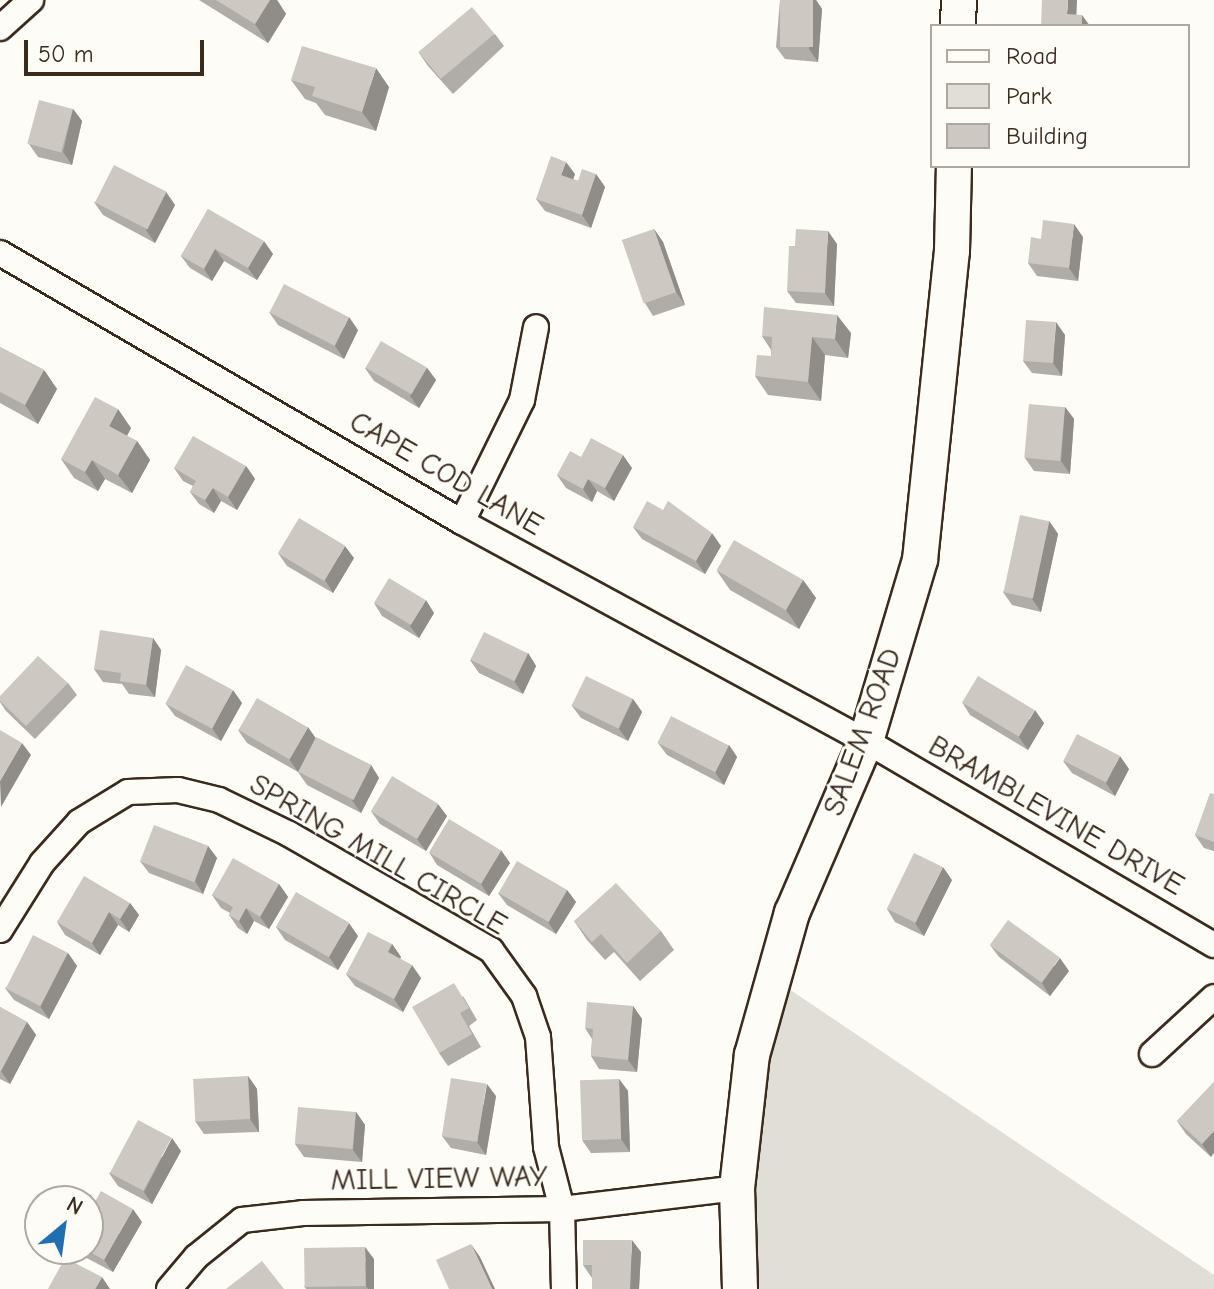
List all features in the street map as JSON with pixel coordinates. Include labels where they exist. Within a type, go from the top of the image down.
[{"type":"street","points":[[0,28],[31,0]]},
{"type":"street","points":[[958,24],[959,0]]},
{"type":"street","name":"SALEM ROAD","points":[[740,1289],[737,1188],[752,1055],[792,913],[866,741],[920,560],[952,251],[954,168]]},
{"type":"street","name":"CAPE COD LANE","points":[[0,254],[462,522],[866,741]]},
{"type":"street","points":[[462,522],[522,400],[536,327]]},
{"type":"street","name":"BRAMBLEVINE DRIVE","points":[[866,741],[1214,945]]},
{"type":"street","name":"SPRING MILL CIRCLE","points":[[0,930],[42,863],[79,822],[128,792],[178,790],[219,800],[289,834],[491,950],[524,996],[538,1037],[546,1147],[562,1209],[564,1289]]},
{"type":"street","points":[[1152,1054],[1214,997]]},
{"type":"street","name":"MILL VIEW WAY","points":[[169,1289],[196,1257],[242,1220],[318,1213],[562,1209],[737,1188]]},
{"type":"green space","points":[[786,987],[1214,1275],[1214,1289],[743,1289],[743,1149]]},
{"type":"building","points":[[216,0],[270,0],[255,24]]},
{"type":"building","points":[[780,0],[813,0],[813,47],[780,47]]},
{"type":"building","points":[[1042,0],[1068,0],[1067,14],[1082,15],[1082,24],[1041,24]]},
{"type":"building","points":[[472,7],[494,34],[441,79],[418,52]]},
{"type":"building","points":[[302,46],[376,68],[362,112],[312,96],[315,87],[291,80]]},
{"type":"building","points":[[39,100],[73,109],[61,153],[27,143]]},
{"type":"building","points":[[551,156],[566,162],[561,175],[578,181],[582,169],[596,174],[582,215],[536,199]]},
{"type":"building","points":[[114,165],[167,192],[148,229],[95,202]]},
{"type":"building","points":[[208,209],[264,241],[248,268],[215,249],[204,269],[181,256]]},
{"type":"building","points":[[1043,220],[1074,224],[1069,268],[1028,263],[1031,237],[1041,239]]},
{"type":"building","points":[[654,229],[676,292],[644,303],[622,240]]},
{"type":"building","points":[[796,229],[828,231],[825,293],[787,291],[789,246],[795,246]]},
{"type":"building","points":[[284,284],[349,317],[335,346],[269,313]]},
{"type":"building","points":[[764,307],[837,315],[835,339],[812,337],[808,382],[755,376],[757,355],[771,356],[772,337],[762,336]]},
{"type":"building","points":[[1026,320],[1056,322],[1053,363],[1023,361]]},
{"type":"building","points":[[381,341],[427,368],[411,394],[366,368]]},
{"type":"building","points":[[0,347],[44,370],[25,405],[0,392]]},
{"type":"building","points":[[95,397],[118,409],[109,426],[137,441],[118,475],[92,460],[85,472],[61,459]]},
{"type":"building","points":[[1029,404],[1065,407],[1060,461],[1024,458]]},
{"type":"building","points":[[193,436],[246,466],[228,497],[213,488],[205,500],[190,492],[196,481],[174,468]]},
{"type":"building","points":[[591,438],[623,455],[605,488],[588,479],[583,489],[557,475],[570,451],[581,457]]},
{"type":"building","points":[[647,501],[663,510],[668,501],[712,533],[696,561],[633,527]]},
{"type":"building","points":[[1020,515],[1049,521],[1033,599],[1004,592]]},
{"type":"building","points":[[299,518],[345,546],[324,581],[278,553]]},
{"type":"building","points":[[734,540],[803,580],[786,610],[716,570]]},
{"type":"building","points":[[389,578],[426,600],[411,625],[374,603]]},
{"type":"building","points":[[100,630],[153,638],[146,685],[120,681],[121,673],[94,669]]},
{"type":"building","points":[[484,632],[528,653],[514,681],[470,660]]},
{"type":"building","points":[[38,656],[68,683],[26,726],[0,701],[0,696]]},
{"type":"building","points":[[186,665],[233,690],[212,729],[165,704]]},
{"type":"building","points":[[586,676],[633,699],[618,728],[572,706]]},
{"type":"building","points":[[978,676],[1035,710],[1019,737],[962,703]]},
{"type":"building","points":[[257,698],[308,728],[290,760],[238,730]]},
{"type":"building","points":[[671,716],[729,746],[715,772],[657,743]]},
{"type":"building","points":[[0,730],[22,743],[0,781]]},
{"type":"building","points":[[1077,734],[1120,756],[1106,783],[1063,761]]},
{"type":"building","points":[[316,737],[371,765],[354,800],[298,772]]},
{"type":"building","points":[[392,776],[438,804],[417,839],[371,811]]},
{"type":"building","points":[[1210,793],[1214,794],[1214,842],[1195,835]]},
{"type":"building","points":[[449,819],[501,850],[481,884],[429,852]]},
{"type":"building","points":[[154,825],[208,846],[194,882],[140,861]]},
{"type":"building","points":[[914,853],[943,867],[916,923],[887,909]]},
{"type":"building","points":[[233,858],[279,884],[260,917],[246,908],[239,921],[229,915],[233,907],[212,895]]},
{"type":"building","points":[[517,861],[567,890],[549,922],[498,893]]},
{"type":"building","points":[[84,876],[130,903],[120,919],[109,912],[92,943],[57,922]]},
{"type":"building","points":[[616,883],[661,931],[627,963],[601,934],[592,942],[574,921]]},
{"type":"building","points":[[296,892],[349,922],[329,957],[276,927]]},
{"type":"building","points":[[1008,920],[1060,958],[1042,983],[990,945]]},
{"type":"building","points":[[368,932],[392,944],[388,952],[412,965],[394,999],[346,974]]},
{"type":"building","points":[[33,935],[68,953],[41,1006],[6,988]]},
{"type":"building","points":[[454,983],[469,1008],[460,1013],[472,1034],[439,1053],[412,1007]]},
{"type":"building","points":[[587,1002],[633,1006],[628,1060],[591,1056],[593,1029],[585,1028]]},
{"type":"building","points":[[0,1007],[27,1022],[1,1071],[0,1071]]},
{"type":"building","points":[[248,1076],[250,1119],[195,1122],[193,1079]]},
{"type":"building","points":[[451,1078],[487,1084],[477,1142],[442,1136]]},
{"type":"building","points":[[619,1079],[621,1139],[582,1140],[580,1080]]},
{"type":"building","points":[[1214,1082],[1214,1131],[1202,1144],[1177,1121]]},
{"type":"building","points":[[298,1107],[356,1112],[353,1149],[295,1144]]},
{"type":"building","points":[[138,1120],[172,1138],[143,1191],[110,1173]]},
{"type":"building","points":[[104,1193],[133,1209],[104,1260]]},
{"type":"building","points":[[583,1240],[632,1240],[630,1289],[592,1289],[592,1265],[583,1265]]},
{"type":"building","points":[[471,1244],[492,1289],[449,1289],[436,1260]]},
{"type":"building","points":[[365,1247],[366,1286],[305,1287],[304,1248]]},
{"type":"building","points":[[262,1261],[284,1289],[226,1289]]},
{"type":"building","points":[[61,1265],[79,1265],[102,1277],[95,1289],[48,1289]]}]
